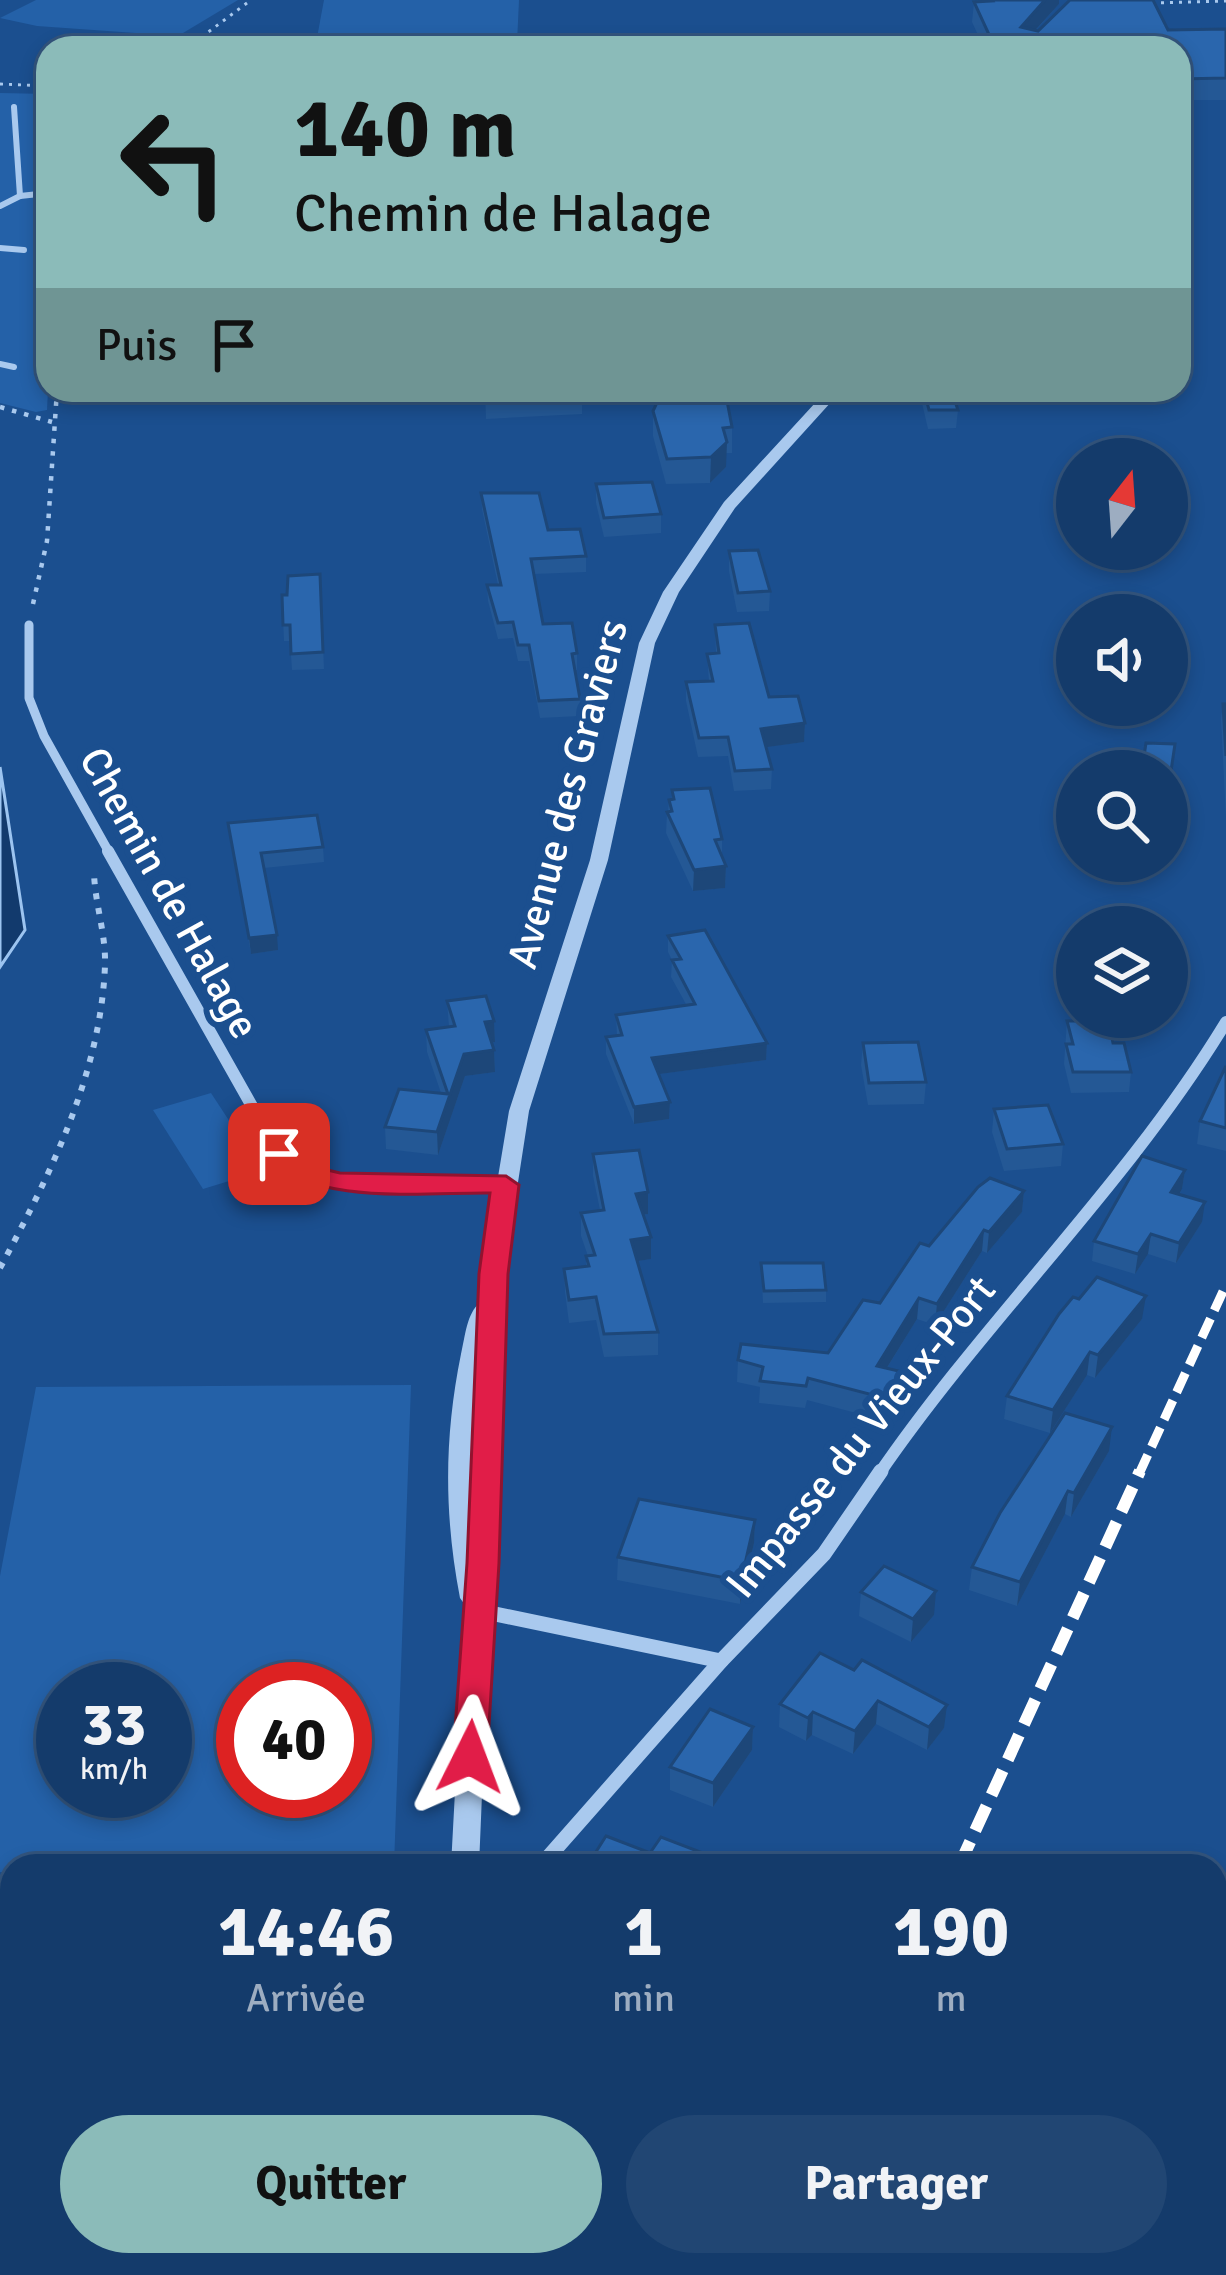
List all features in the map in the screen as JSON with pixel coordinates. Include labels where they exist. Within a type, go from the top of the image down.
[{"type":"street","name":"Avenue des Graviers","points":[[466,1854],[476,1610],[484,1546],[493,1274],[519,1112],[599,860],[647,643],[671,592],[728,505],[824,402]]},
{"type":"street","name":"Chemin de Halage","points":[[29,625],[29,698],[44,736],[134,904],[279,1154],[306,1174],[340,1181],[506,1185]]},
{"type":"street","name":"Impasse du Vieux-Port","points":[[551,1854],[722,1660],[824,1554],[914,1423],[1055,1256],[1200,1065],[1226,1022]]},
{"type":"street","points":[[476,1610],[722,1660]]},
{"type":"lane","points":[[14,107],[20,196]]},
{"type":"lane","points":[[0,206],[36,194]]},
{"type":"lane","points":[[0,248],[24,250]]},
{"type":"lane","points":[[0,364],[14,367]]},
{"type":"path","points":[[203,36],[251,0]]},
{"type":"path","points":[[1136,4],[1226,2]]},
{"type":"path","points":[[0,84],[36,86]]},
{"type":"path","points":[[29,625],[47,541],[55,402]]},
{"type":"path","points":[[0,407],[52,422]]},
{"type":"path","points":[[0,1268],[46,1175],[92,1054],[105,966],[93,877],[103,841]]},
{"type":"shaded area","points":[[36,0],[238,0],[178,36],[37,26],[0,18]]},
{"type":"shaded area","points":[[324,0],[519,0],[517,36],[317,36]]},
{"type":"shaded area","points":[[0,93],[36,94],[36,402],[47,402],[47,410],[0,403]]},
{"type":"shaded area","points":[[0,767],[25,930],[0,967]]},
{"type":"shaded area","points":[[211,1093],[262,1171],[203,1189],[153,1110]]},
{"type":"shaded area","points":[[411,1385],[394,1854],[0,1854],[0,1576],[36,1387]]},
{"type":"building","points":[[1045,0],[1021,27],[1038,31],[1070,0],[1153,0],[1168,30],[1226,29],[1226,78],[1191,79],[1191,36],[990,36],[974,2]]},
{"type":"building","points":[[657,402],[727,402],[732,427],[723,428],[727,442],[711,457],[667,459],[653,411]]},
{"type":"building","points":[[927,402],[955,402],[958,410],[929,410]]},
{"type":"building","points":[[652,482],[661,514],[604,518],[596,484]]},
{"type":"building","points":[[481,493],[539,493],[548,530],[580,529],[586,556],[531,559],[543,624],[572,623],[580,699],[539,701],[529,645],[518,645],[513,622],[498,623],[487,585],[501,585]]},
{"type":"building","points":[[758,550],[770,591],[738,593],[729,551]]},
{"type":"building","points":[[320,574],[323,652],[291,654],[290,625],[283,625],[282,595],[287,595],[288,576]]},
{"type":"building","points":[[749,623],[769,697],[798,696],[805,723],[761,729],[772,769],[735,771],[728,737],[699,738],[686,682],[713,681],[707,654],[719,653],[715,625]]},
{"type":"building","points":[[1146,743],[1175,744],[1174,750],[1145,750]]},
{"type":"building","points":[[710,788],[722,839],[715,840],[726,866],[694,870],[667,812],[672,811],[669,800],[674,799],[672,790]]},
{"type":"building","points":[[317,815],[323,847],[261,853],[277,935],[249,938],[228,823]]},
{"type":"building","points":[[705,930],[767,1043],[652,1058],[670,1102],[634,1107],[606,1037],[622,1035],[616,1015],[695,1004],[672,960],[681,959],[668,936]]},
{"type":"building","points":[[486,996],[494,1021],[485,1022],[494,1050],[464,1054],[437,1132],[385,1127],[399,1089],[448,1094],[426,1030],[455,1026],[447,1001]]},
{"type":"building","points":[[1071,1038],[1112,1038],[1113,1043],[1124,1043],[1131,1072],[1073,1072],[1066,1044],[1073,1044]]},
{"type":"building","points":[[918,1042],[926,1082],[869,1083],[863,1043]]},
{"type":"building","points":[[1226,1066],[1226,1128],[1200,1121]]},
{"type":"building","points":[[1048,1105],[1063,1144],[1007,1149],[994,1109]]},
{"type":"building","points":[[639,1150],[648,1192],[636,1194],[651,1237],[631,1240],[658,1332],[604,1334],[596,1297],[569,1300],[564,1269],[589,1266],[586,1256],[595,1255],[581,1213],[604,1210],[593,1154]]},
{"type":"building","points":[[1142,1156],[1185,1170],[1171,1192],[1205,1202],[1179,1243],[1151,1234],[1138,1254],[1094,1241]]},
{"type":"building","points":[[990,1178],[1024,1191],[989,1232],[984,1230],[937,1304],[919,1298],[877,1366],[903,1372],[892,1400],[808,1378],[806,1386],[760,1381],[763,1367],[738,1360],[741,1344],[828,1353],[863,1300],[880,1303],[920,1243],[929,1246]]},
{"type":"building","points":[[761,1263],[823,1263],[826,1290],[764,1291]]},
{"type":"building","points":[[1097,1277],[1146,1296],[1098,1355],[1090,1352],[1053,1410],[1007,1396],[1059,1314]]},
{"type":"building","points":[[1065,1413],[1112,1427],[1074,1493],[1068,1491],[1020,1582],[972,1567],[1000,1513]]},
{"type":"building","points":[[639,1499],[755,1520],[741,1581],[618,1557]]},
{"type":"building","points":[[884,1566],[936,1591],[913,1619],[861,1592]]},
{"type":"building","points":[[820,1653],[854,1670],[862,1660],[947,1705],[929,1727],[878,1701],[855,1731],[813,1712],[808,1718],[780,1704]]},
{"type":"building","points":[[710,1709],[753,1727],[713,1783],[670,1767]]},
{"type":"building","points":[[606,1836],[650,1853],[661,1837],[705,1854],[595,1854]]},
{"type":"railway","points":[[1139,1474],[1226,1285]]},
{"type":"railway","points":[[964,1854],[1140,1471]]},
{"type":"route","points":[[279,1154],[306,1174],[340,1181],[506,1185],[493,1274],[483,1563],[476,1610],[470,1757]]}]
